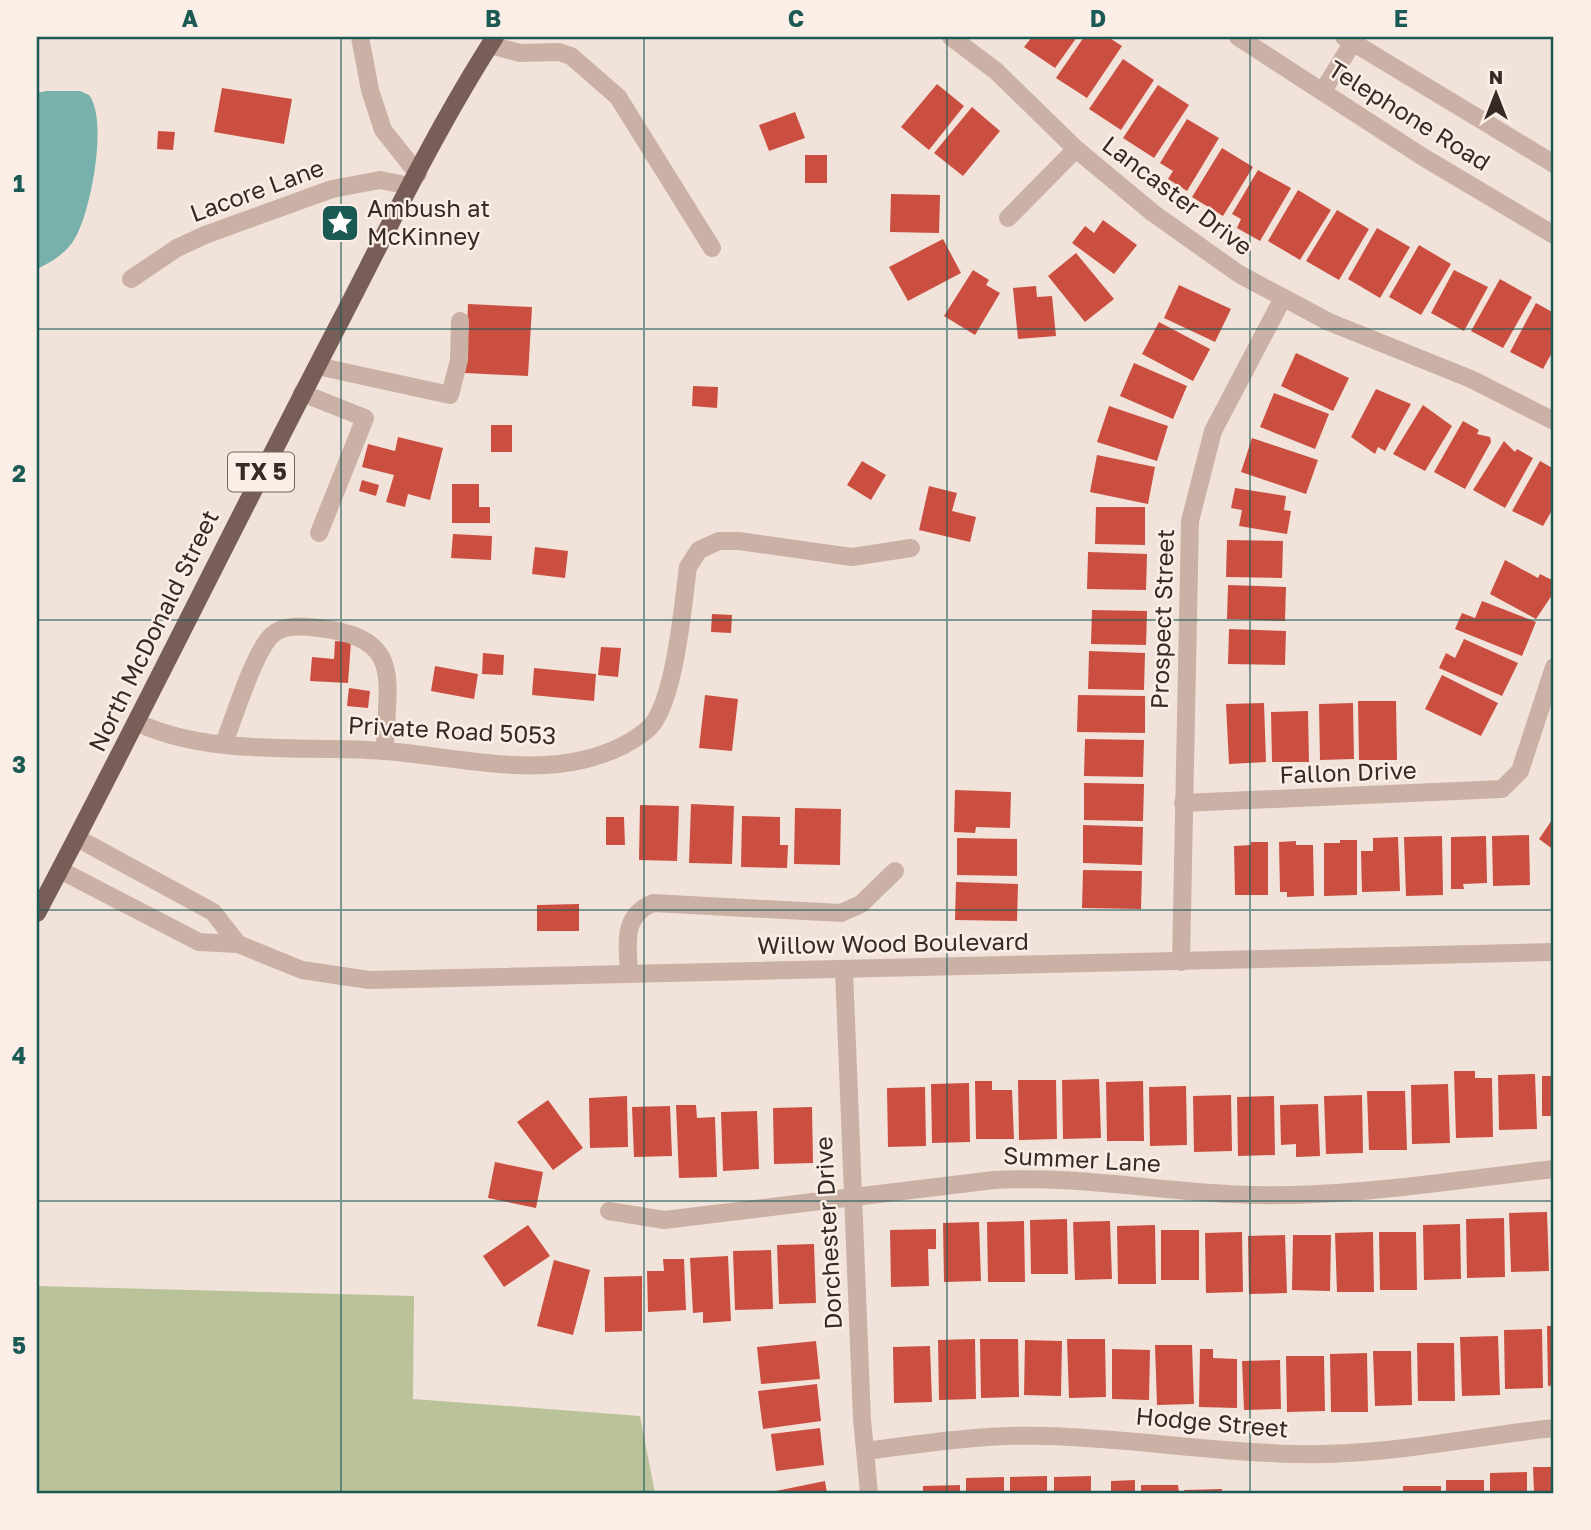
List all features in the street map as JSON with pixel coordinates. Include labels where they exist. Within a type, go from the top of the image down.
[{"type":"main road","name":"North McDonald Street","points":[[37,914],[138,723],[219,552],[414,180],[492,41]]},
{"type":"street","points":[[360,37],[370,90],[383,130],[414,180]]},
{"type":"street","name":"Lancaster Drive","points":[[951,37],[996,71],[1076,149],[1182,236],[1239,274],[1329,322],[1471,380],[1554,421]]},
{"type":"street","name":"Telephone Road","points":[[1238,37],[1423,157],[1554,235]]},
{"type":"street","points":[[1323,91],[1351,39]]},
{"type":"street","name":"Telephone Road","points":[[1351,39],[1554,164]]},
{"type":"street","points":[[492,41],[520,53],[559,52],[571,56],[618,97],[712,248]]},
{"type":"street","points":[[1008,218],[1076,149]]},
{"type":"street","name":"Lacore Lane","points":[[131,279],[177,248],[205,235],[332,189],[380,180],[414,180]]},
{"type":"street","name":"Prospect Street","points":[[1181,962],[1190,522],[1213,431],[1283,298]]},
{"type":"street","points":[[317,366],[450,395],[459,360],[460,321]]},
{"type":"street","points":[[302,393],[365,418],[319,533]]},
{"type":"street","name":"Private Road 5053","points":[[138,723],[163,734],[224,743],[385,751],[482,761],[555,764],[612,752],[649,728],[659,712],[673,668],[688,567],[699,550],[719,541],[740,541],[852,557],[911,548]]},
{"type":"street","points":[[224,743],[262,649],[281,629],[295,626],[360,637],[373,644],[382,654],[386,674],[385,751]]},
{"type":"street","name":"Fallon Drive","points":[[1184,803],[1489,792],[1502,789],[1512,782],[1520,771],[1554,667]]},
{"type":"street","name":"Willow Wood Boulevard","points":[[77,838],[213,912],[238,944]]},
{"type":"street","name":"Willow Wood Boulevard","points":[[60,870],[199,942],[238,944],[302,970],[369,980],[1554,952]]},
{"type":"street","points":[[629,974],[628,927],[636,913],[653,904],[841,913],[861,904],[895,871]]},
{"type":"street","name":"Dorchester Drive","points":[[844,970],[852,1197],[869,1493]]},
{"type":"street","name":"Summer Lane","points":[[609,1211],[664,1220],[994,1180],[1044,1178],[1249,1195],[1337,1195],[1554,1169]]},
{"type":"street","name":"Hodge Street","points":[[866,1451],[954,1439],[1043,1436],[1262,1453],[1341,1454],[1404,1449],[1554,1428]]},
{"type":"green space","points":[[37,1286],[414,1296],[413,1399],[640,1416],[655,1493],[37,1493]]},
{"type":"water","points":[[80,91],[89,95],[95,108],[97,146],[91,192],[79,231],[65,251],[37,269],[37,93]]},
{"type":"building","points":[[1032,37],[1077,37],[1055,68],[1024,47]]},
{"type":"building","points":[[1084,37],[1108,37],[1122,46],[1087,98],[1056,78]]},
{"type":"building","points":[[1123,59],[1154,80],[1121,130],[1089,109]]},
{"type":"building","points":[[937,84],[964,106],[929,150],[901,127]]},
{"type":"building","points":[[1158,85],[1189,105],[1154,158],[1123,138]]},
{"type":"building","points":[[222,88],[292,99],[284,144],[214,132]]},
{"type":"building","points":[[972,107],[1000,131],[963,176],[934,153]]},
{"type":"building","points":[[795,112],[805,138],[769,151],[759,125]]},
{"type":"building","points":[[1187,119],[1219,138],[1187,191],[1168,179],[1173,171],[1160,163]]},
{"type":"building","points":[[158,131],[175,132],[173,150],[157,149]]},
{"type":"building","points":[[1222,148],[1253,167],[1223,216],[1192,197]]},
{"type":"building","points":[[805,155],[827,155],[827,183],[805,183]]},
{"type":"building","points":[[1258,170],[1291,188],[1260,241],[1237,228],[1241,219],[1232,214]]},
{"type":"building","points":[[1298,190],[1331,210],[1300,260],[1268,241]]},
{"type":"building","points":[[891,194],[940,195],[939,233],[890,232]]},
{"type":"building","points":[[1337,210],[1369,229],[1339,280],[1306,261]]},
{"type":"building","points":[[1103,220],[1137,245],[1114,274],[1072,243],[1085,226],[1094,233]]},
{"type":"building","points":[[1377,228],[1410,247],[1380,298],[1348,279]]},
{"type":"building","points":[[943,239],[961,273],[908,301],[889,267]]},
{"type":"building","points":[[1419,245],[1451,264],[1421,315],[1389,297]]},
{"type":"building","points":[[1076,253],[1114,299],[1085,322],[1048,276]]},
{"type":"building","points":[[973,270],[989,280],[986,285],[1000,293],[975,335],[944,316]]},
{"type":"building","points":[[1454,270],[1488,287],[1464,331],[1431,313]]},
{"type":"building","points":[[1500,279],[1532,297],[1503,348],[1471,331]]},
{"type":"building","points":[[1179,285],[1231,309],[1215,342],[1164,318]]},
{"type":"building","points":[[1036,286],[1037,297],[1052,296],[1056,336],[1018,339],[1013,288]]},
{"type":"building","points":[[1536,303],[1554,313],[1554,349],[1543,369],[1510,352]]},
{"type":"building","points":[[468,304],[532,307],[528,376],[465,373]]},
{"type":"building","points":[[1159,322],[1210,349],[1193,381],[1142,354]]},
{"type":"building","points":[[1296,353],[1349,378],[1333,411],[1281,386]]},
{"type":"building","points":[[1134,363],[1187,386],[1173,419],[1120,396]]},
{"type":"building","points":[[693,386],[718,387],[717,408],[692,406]]},
{"type":"building","points":[[1376,389],[1411,404],[1385,451],[1378,447],[1375,454],[1351,437]]},
{"type":"building","points":[[1274,393],[1329,414],[1315,449],[1260,427]]},
{"type":"building","points":[[1423,405],[1452,426],[1425,471],[1393,454]]},
{"type":"building","points":[[1109,406],[1168,426],[1157,461],[1097,442]]},
{"type":"building","points":[[1463,421],[1479,430],[1477,434],[1490,437],[1491,442],[1465,489],[1434,472]]},
{"type":"building","points":[[491,425],[512,425],[512,452],[491,452]]},
{"type":"building","points":[[398,437],[443,448],[430,500],[408,494],[405,507],[386,502],[394,475],[362,467],[368,444],[395,451]]},
{"type":"building","points":[[1252,438],[1318,460],[1306,494],[1241,472]]},
{"type":"building","points":[[1504,441],[1515,452],[1517,449],[1533,458],[1505,508],[1473,490]]},
{"type":"building","points":[[1097,455],[1155,467],[1148,504],[1090,492]]},
{"type":"building","points":[[862,461],[886,475],[871,500],[847,485]]},
{"type":"building","points":[[1540,461],[1554,469],[1554,507],[1543,526],[1512,511]]},
{"type":"building","points":[[362,480],[379,485],[376,496],[359,491]]},
{"type":"building","points":[[452,484],[479,484],[479,507],[490,507],[490,523],[452,523]]},
{"type":"building","points":[[929,486],[957,493],[952,511],[976,517],[970,542],[919,530]]},
{"type":"building","points":[[1235,488],[1286,496],[1284,510],[1291,511],[1287,534],[1239,526],[1242,510],[1231,508]]},
{"type":"building","points":[[1096,507],[1145,507],[1145,545],[1095,544]]},
{"type":"building","points":[[453,534],[492,536],[491,560],[451,558]]},
{"type":"building","points":[[1227,540],[1283,541],[1282,578],[1226,577]]},
{"type":"building","points":[[535,547],[568,551],[565,578],[532,574]]},
{"type":"building","points":[[1088,552],[1147,554],[1146,590],[1087,589]]},
{"type":"building","points":[[1505,560],[1538,578],[1540,574],[1554,581],[1554,592],[1536,619],[1490,594]]},
{"type":"building","points":[[1228,585],[1286,587],[1285,621],[1227,619]]},
{"type":"building","points":[[1482,601],[1536,622],[1522,656],[1455,629],[1462,613],[1475,618]]},
{"type":"building","points":[[1092,610],[1147,611],[1146,645],[1091,644]]},
{"type":"building","points":[[712,614],[732,615],[731,633],[711,632]]},
{"type":"building","points":[[1229,629],[1286,631],[1285,665],[1228,664]]},
{"type":"building","points":[[1464,639],[1518,663],[1502,696],[1439,668],[1446,653],[1455,658]]},
{"type":"building","points":[[335,641],[351,642],[348,683],[310,681],[312,657],[334,659]]},
{"type":"building","points":[[601,647],[621,648],[618,677],[598,675]]},
{"type":"building","points":[[1089,651],[1145,653],[1144,690],[1088,689]]},
{"type":"building","points":[[483,653],[504,655],[503,675],[482,674]]},
{"type":"building","points":[[435,666],[478,674],[474,699],[431,691]]},
{"type":"building","points":[[534,668],[596,674],[594,701],[532,695]]},
{"type":"building","points":[[1442,675],[1498,703],[1481,736],[1425,709]]},
{"type":"building","points":[[349,688],[370,691],[368,708],[347,706]]},
{"type":"building","points":[[705,695],[738,699],[732,751],[699,748]]},
{"type":"building","points":[[1078,695],[1145,696],[1145,733],[1077,732]]},
{"type":"building","points":[[1358,701],[1396,701],[1397,760],[1359,760]]},
{"type":"building","points":[[1264,703],[1266,762],[1229,764],[1226,704]]},
{"type":"building","points":[[1353,703],[1354,759],[1320,760],[1319,704]]},
{"type":"building","points":[[1308,711],[1309,762],[1272,762],[1271,712]]},
{"type":"building","points":[[1085,739],[1144,740],[1143,777],[1084,776]]},
{"type":"building","points":[[1084,783],[1144,784],[1143,821],[1084,820]]},
{"type":"building","points":[[955,790],[1011,792],[1010,828],[976,827],[975,833],[954,832]]},
{"type":"building","points":[[691,804],[734,806],[732,864],[689,863]]},
{"type":"building","points":[[640,805],[679,806],[677,861],[639,860]]},
{"type":"building","points":[[795,808],[841,809],[840,865],[794,864]]},
{"type":"building","points":[[742,816],[780,817],[780,845],[788,845],[787,868],[741,867]]},
{"type":"building","points":[[606,817],[624,817],[625,845],[606,845]]},
{"type":"building","points":[[1554,817],[1554,850],[1539,839]]},
{"type":"building","points":[[1083,825],[1143,827],[1142,865],[1083,863]]},
{"type":"building","points":[[1529,835],[1530,885],[1493,886],[1492,836]]},
{"type":"building","points":[[1442,836],[1443,895],[1406,896],[1404,837]]},
{"type":"building","points":[[1486,836],[1487,883],[1463,884],[1464,889],[1451,889],[1451,837]]},
{"type":"building","points":[[1398,837],[1400,891],[1362,892],[1361,851],[1373,851],[1373,838]]},
{"type":"building","points":[[957,838],[1017,839],[1017,876],[957,875]]},
{"type":"building","points":[[1340,840],[1357,840],[1357,895],[1324,896],[1324,843],[1340,843]]},
{"type":"building","points":[[1296,841],[1296,845],[1313,845],[1314,896],[1287,897],[1287,892],[1280,892],[1279,842]]},
{"type":"building","points":[[1251,842],[1268,842],[1268,895],[1235,895],[1234,846],[1251,845]]},
{"type":"building","points":[[1083,870],[1142,871],[1141,909],[1082,908]]},
{"type":"building","points":[[956,882],[1018,884],[1017,921],[955,920]]},
{"type":"building","points":[[579,904],[579,931],[537,931],[537,905]]},
{"type":"building","points":[[1454,1071],[1475,1071],[1475,1078],[1492,1078],[1493,1137],[1456,1138]]},
{"type":"building","points":[[1535,1074],[1537,1129],[1499,1130],[1498,1075]]},
{"type":"building","points":[[1542,1076],[1554,1076],[1554,1116],[1542,1116]]},
{"type":"building","points":[[1099,1079],[1101,1138],[1063,1139],[1062,1080]]},
{"type":"building","points":[[1018,1080],[1056,1080],[1057,1139],[1019,1140]]},
{"type":"building","points":[[975,1081],[992,1081],[992,1090],[1012,1090],[1014,1139],[976,1139]]},
{"type":"building","points":[[1143,1081],[1144,1141],[1107,1141],[1106,1082]]},
{"type":"building","points":[[969,1083],[970,1142],[932,1143],[931,1084]]},
{"type":"building","points":[[1448,1084],[1450,1143],[1412,1144],[1411,1085]]},
{"type":"building","points":[[1186,1086],[1187,1145],[1150,1146],[1149,1087]]},
{"type":"building","points":[[925,1087],[926,1146],[888,1147],[887,1088]]},
{"type":"building","points":[[1367,1091],[1405,1091],[1407,1150],[1369,1150]]},
{"type":"building","points":[[1231,1095],[1232,1151],[1194,1152],[1193,1096]]},
{"type":"building","points":[[1362,1095],[1363,1153],[1326,1154],[1324,1096]]},
{"type":"building","points":[[627,1096],[628,1147],[590,1148],[589,1098]]},
{"type":"building","points":[[1274,1096],[1275,1155],[1238,1156],[1237,1097]]},
{"type":"building","points":[[548,1100],[583,1148],[553,1170],[517,1122]]},
{"type":"building","points":[[1318,1104],[1320,1156],[1296,1157],[1296,1144],[1281,1145],[1280,1105]]},
{"type":"building","points":[[676,1105],[696,1105],[697,1118],[715,1117],[717,1177],[679,1178]]},
{"type":"building","points":[[670,1106],[672,1156],[634,1157],[632,1107]]},
{"type":"building","points":[[812,1107],[813,1163],[774,1164],[773,1108]]},
{"type":"building","points":[[757,1111],[759,1169],[723,1171],[721,1112]]},
{"type":"building","points":[[495,1162],[543,1172],[536,1208],[488,1198]]},
{"type":"building","points":[[1547,1212],[1549,1271],[1511,1272],[1509,1213]]},
{"type":"building","points":[[1504,1218],[1505,1277],[1467,1278],[1466,1219]]},
{"type":"building","points":[[1067,1219],[1068,1274],[1031,1274],[1030,1220]]},
{"type":"building","points":[[1024,1221],[1025,1282],[988,1282],[987,1222]]},
{"type":"building","points":[[1110,1221],[1112,1279],[1075,1280],[1073,1222]]},
{"type":"building","points":[[979,1222],[981,1281],[944,1282],[943,1223]]},
{"type":"building","points":[[1460,1224],[1461,1279],[1424,1280],[1423,1225]]},
{"type":"building","points":[[528,1225],[550,1256],[504,1287],[483,1256]]},
{"type":"building","points":[[1155,1225],[1156,1284],[1118,1284],[1117,1226]]},
{"type":"building","points":[[936,1229],[936,1249],[928,1249],[929,1286],[891,1287],[890,1230]]},
{"type":"building","points":[[1161,1230],[1199,1230],[1199,1280],[1161,1280]]},
{"type":"building","points":[[1242,1232],[1243,1292],[1206,1293],[1205,1233]]},
{"type":"building","points":[[1373,1232],[1374,1292],[1337,1292],[1335,1233]]},
{"type":"building","points":[[1379,1232],[1416,1232],[1417,1290],[1380,1290]]},
{"type":"building","points":[[1285,1235],[1287,1293],[1249,1294],[1248,1236]]},
{"type":"building","points":[[1293,1235],[1331,1235],[1330,1291],[1292,1290]]},
{"type":"building","points":[[814,1244],[816,1303],[779,1304],[777,1245]]},
{"type":"building","points":[[771,1250],[773,1309],[735,1310],[733,1251]]},
{"type":"building","points":[[728,1256],[731,1321],[703,1323],[703,1312],[693,1313],[690,1258]]},
{"type":"building","points":[[663,1259],[684,1259],[686,1310],[648,1312],[647,1271],[664,1271]]},
{"type":"building","points":[[554,1260],[590,1270],[573,1335],[537,1326]]},
{"type":"building","points":[[642,1276],[642,1331],[605,1332],[604,1277]]},
{"type":"building","points":[[1547,1326],[1554,1326],[1554,1385],[1548,1386]]},
{"type":"building","points":[[1542,1329],[1543,1388],[1505,1389],[1504,1330]]},
{"type":"building","points":[[1498,1336],[1500,1395],[1462,1396],[1460,1337]]},
{"type":"building","points":[[975,1339],[976,1399],[939,1400],[938,1340]]},
{"type":"building","points":[[980,1339],[1018,1339],[1019,1397],[981,1398]]},
{"type":"building","points":[[1067,1339],[1105,1339],[1106,1397],[1069,1398]]},
{"type":"building","points":[[1025,1340],[1062,1341],[1061,1396],[1024,1395]]},
{"type":"building","points":[[816,1341],[820,1379],[761,1384],[757,1347]]},
{"type":"building","points":[[1417,1343],[1454,1343],[1455,1401],[1418,1401]]},
{"type":"building","points":[[1155,1345],[1192,1345],[1194,1404],[1157,1405]]},
{"type":"building","points":[[930,1346],[932,1402],[894,1403],[893,1347]]},
{"type":"building","points":[[1112,1349],[1150,1350],[1149,1400],[1112,1399]]},
{"type":"building","points":[[1200,1349],[1213,1349],[1213,1358],[1237,1359],[1237,1408],[1199,1407]]},
{"type":"building","points":[[1373,1351],[1411,1351],[1412,1405],[1375,1406]]},
{"type":"building","points":[[1367,1353],[1368,1412],[1331,1412],[1330,1354]]},
{"type":"building","points":[[1286,1356],[1324,1356],[1325,1411],[1287,1412]]},
{"type":"building","points":[[1280,1360],[1281,1409],[1244,1410],[1242,1361]]},
{"type":"building","points":[[817,1384],[821,1421],[763,1429],[758,1391]]},
{"type":"building","points":[[820,1428],[824,1465],[776,1471],[771,1434]]},
{"type":"building","points":[[1533,1467],[1554,1467],[1554,1493],[1534,1493]]},
{"type":"building","points":[[1527,1472],[1527,1493],[1490,1493],[1490,1473]]},
{"type":"building","points":[[1047,1476],[1047,1493],[1010,1493],[1010,1477]]},
{"type":"building","points":[[1091,1476],[1091,1493],[1054,1493],[1054,1477]]},
{"type":"building","points":[[1004,1477],[1004,1493],[966,1493],[966,1478]]},
{"type":"building","points":[[1135,1480],[1135,1493],[1111,1493],[1111,1481]]},
{"type":"building","points":[[1446,1480],[1484,1480],[1484,1493],[1446,1493]]},
{"type":"building","points":[[825,1481],[827,1493],[771,1492]]},
{"type":"building","points":[[960,1485],[960,1493],[923,1493],[923,1486]]},
{"type":"building","points":[[1141,1485],[1178,1485],[1179,1493],[1141,1493]]},
{"type":"building","points":[[1403,1486],[1441,1486],[1441,1493],[1403,1493]]},
{"type":"building","points":[[1222,1489],[1222,1493],[1184,1493],[1184,1490]]},
{"type":"place","name":"Ambush at McKinney","points":[[340,223]]}]
